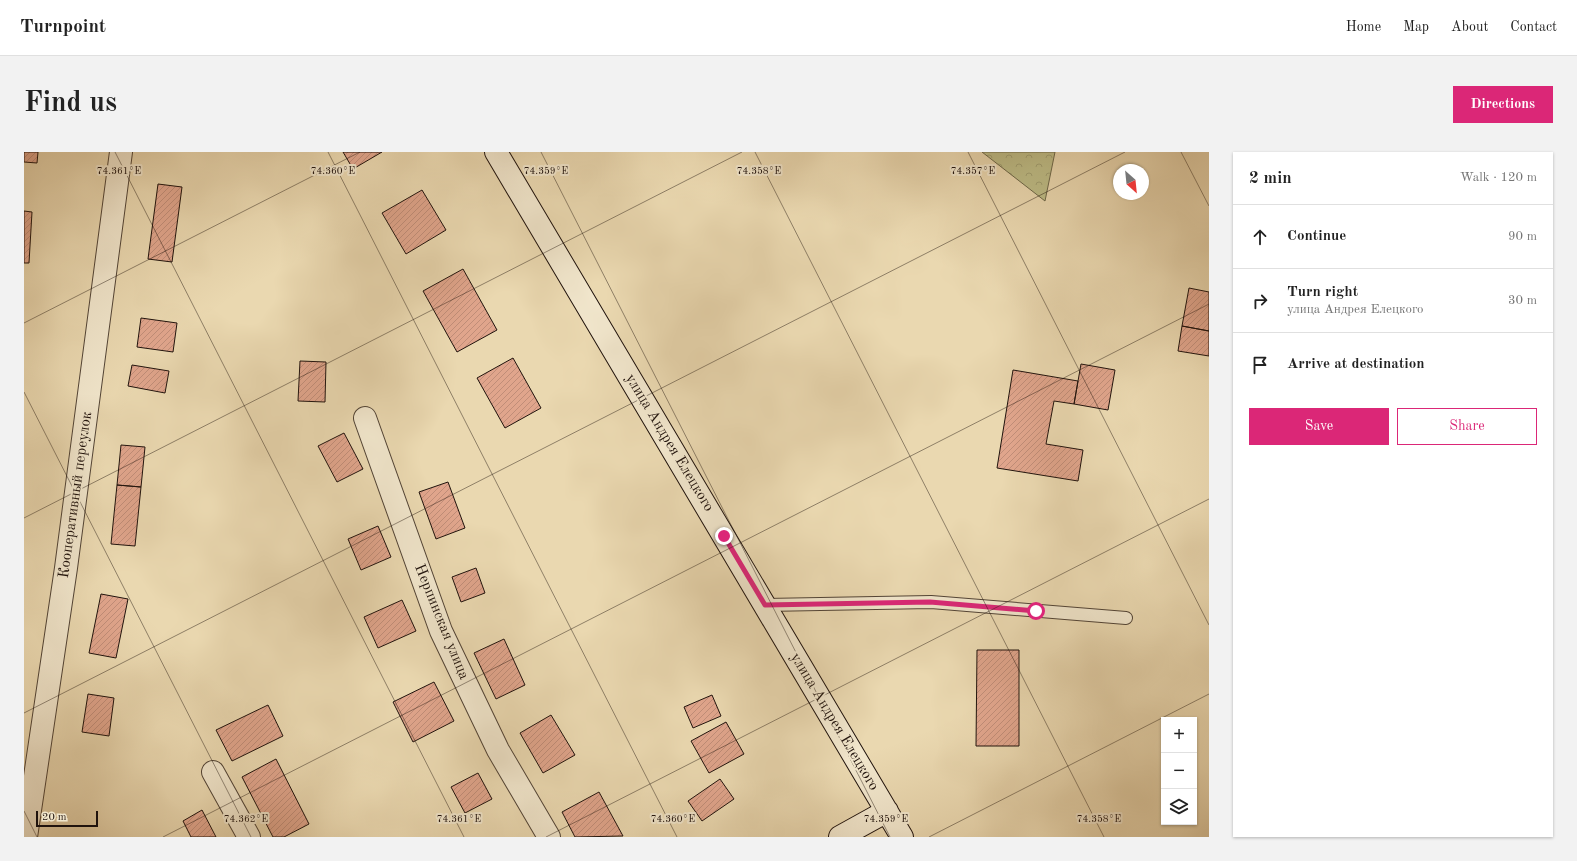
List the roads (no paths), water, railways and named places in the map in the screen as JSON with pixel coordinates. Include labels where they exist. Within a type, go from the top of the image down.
[{"type":"street","name":"Кооперативный переулок","points":[[26,837],[66,568],[121,152]]},
{"type":"street","name":"улица Андрея Елецкого","points":[[496,152],[902,837]]},
{"type":"street","name":"Нерпинская улица","points":[[365,418],[441,631],[498,750],[549,837]]},
{"type":"street","points":[[213,772],[249,837]]},
{"type":"street","points":[[840,837],[887,811]]},
{"type":"lane","points":[[765,605],[930,602],[1126,618]]}]
